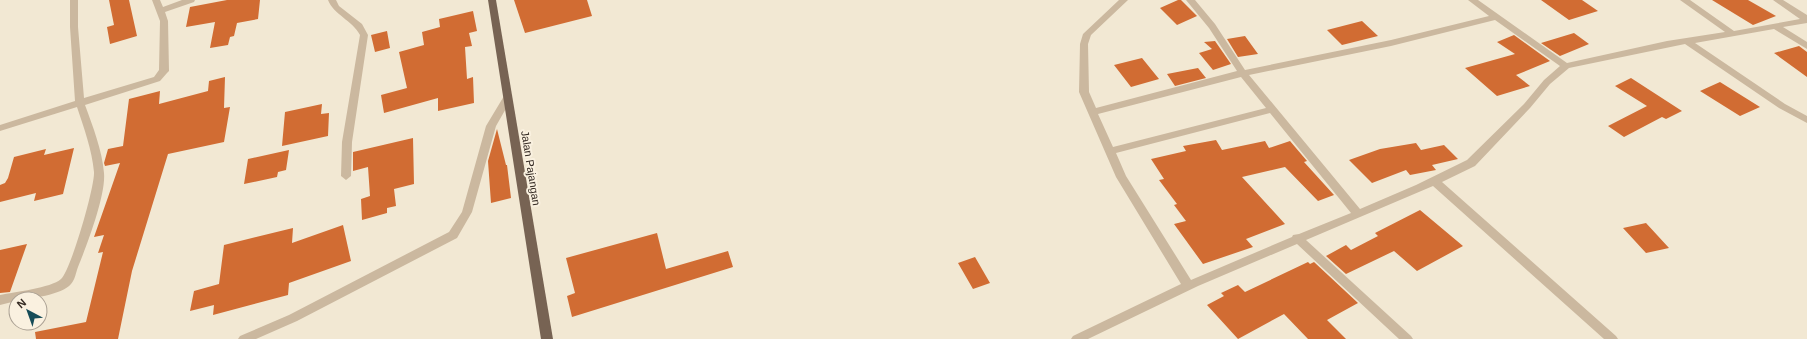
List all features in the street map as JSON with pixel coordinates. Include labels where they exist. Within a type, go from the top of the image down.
[{"type":"main road","name":"Jalan Pajangan","points":[[492,0],[547,339]]},
{"type":"street","points":[[0,300],[57,288],[65,284],[83,241],[98,184],[98,172],[92,139],[80,103],[74,27],[74,0]]},
{"type":"street","points":[[0,128],[152,82],[160,76],[164,71],[164,21],[156,0]]},
{"type":"street","points":[[161,10],[191,0]]},
{"type":"street","points":[[332,0],[335,7],[359,26],[364,35],[347,142],[346,176]]},
{"type":"street","points":[[1124,0],[1090,30],[1085,39],[1084,92],[1121,177],[1188,285]]},
{"type":"street","points":[[1190,0],[1212,26],[1244,73],[1358,214]]},
{"type":"street","points":[[1472,0],[1566,66]]},
{"type":"street","points":[[1684,0],[1733,34]]},
{"type":"street","points":[[1777,0],[1807,19]]},
{"type":"street","points":[[1093,112],[1244,73],[1391,43],[1497,17]]},
{"type":"street","points":[[1077,339],[1188,285],[1297,238],[1358,214],[1471,163],[1527,106],[1547,82],[1566,66],[1667,44],[1733,34],[1807,19]]},
{"type":"street","points":[[1775,26],[1807,46]]},
{"type":"street","points":[[1686,41],[1782,106],[1807,120]]},
{"type":"street","points":[[244,339],[293,318],[413,258],[453,235],[467,212],[490,126],[508,98]]},
{"type":"street","points":[[1110,151],[1273,109]]},
{"type":"street","points":[[1434,181],[1612,339]]},
{"type":"street","points":[[1297,238],[1406,339]]},
{"type":"building","points":[[109,0],[129,0],[137,36],[110,44],[107,27],[114,25]]},
{"type":"building","points":[[227,0],[260,0],[258,19],[237,23],[234,36],[230,37],[228,45],[210,48],[215,22],[186,27],[190,7]]},
{"type":"building","points":[[514,0],[587,0],[592,16],[525,33]]},
{"type":"building","points":[[1181,0],[1197,16],[1177,25],[1160,8]]},
{"type":"building","points":[[1541,0],[1582,0],[1598,11],[1569,20]]},
{"type":"building","points":[[1712,0],[1748,0],[1776,16],[1753,25]]},
{"type":"building","points":[[473,11],[477,31],[469,33],[472,46],[465,47],[467,79],[473,77],[474,103],[438,111],[438,98],[384,113],[381,95],[407,88],[399,52],[424,45],[422,32],[440,27],[439,19]]},
{"type":"building","points":[[1362,21],[1378,36],[1342,45],[1327,30]]},
{"type":"building","points":[[387,31],[390,48],[375,52],[371,35]]},
{"type":"building","points":[[1574,33],[1589,44],[1560,56],[1541,43]]},
{"type":"building","points":[[1514,35],[1550,61],[1516,75],[1530,86],[1497,96],[1465,68],[1515,54],[1497,42]]},
{"type":"building","points":[[1245,36],[1258,54],[1238,57],[1227,39]]},
{"type":"building","points":[[1215,41],[1231,64],[1213,70],[1199,53],[1212,49],[1204,42]]},
{"type":"building","points":[[1799,46],[1807,52],[1807,77],[1774,53]]},
{"type":"building","points":[[1142,58],[1159,79],[1131,87],[1114,65]]},
{"type":"building","points":[[1198,68],[1206,78],[1175,86],[1167,74]]},
{"type":"building","points":[[225,77],[224,108],[230,107],[224,142],[168,154],[132,271],[118,339],[36,339],[35,332],[48,331],[48,329],[86,322],[103,252],[98,253],[104,235],[94,237],[120,163],[105,166],[104,163],[108,149],[123,146],[129,99],[160,91],[159,104],[208,91],[209,81]]},
{"type":"building","points":[[1631,78],[1682,111],[1666,119],[1662,117],[1624,137],[1608,126],[1647,106],[1615,86]]},
{"type":"building","points":[[1720,82],[1760,107],[1740,116],[1700,91]]},
{"type":"building","points":[[322,104],[321,114],[329,113],[328,136],[282,146],[285,112]]},
{"type":"building","points":[[497,129],[507,165],[511,198],[491,203],[488,161]]},
{"type":"building","points":[[413,138],[414,184],[394,189],[396,206],[387,208],[387,213],[362,220],[361,199],[370,196],[368,167],[353,171],[353,152]]},
{"type":"building","points":[[1216,140],[1222,150],[1265,141],[1269,148],[1290,141],[1307,161],[1304,162],[1334,195],[1318,201],[1285,167],[1242,177],[1285,224],[1246,239],[1253,247],[1203,264],[1174,224],[1186,221],[1174,205],[1177,204],[1159,180],[1164,179],[1151,159],[1186,151],[1183,146]]},
{"type":"building","points":[[1416,143],[1421,150],[1444,145],[1458,159],[1432,165],[1436,170],[1410,175],[1406,170],[1372,183],[1349,160],[1380,149]]},
{"type":"building","points":[[74,148],[63,194],[34,201],[36,193],[0,202],[0,185],[5,183],[8,178],[14,157],[46,149],[44,155]]},
{"type":"building","points":[[289,150],[286,170],[278,172],[277,177],[244,184],[248,159]]},
{"type":"building","points":[[1420,210],[1463,246],[1417,271],[1394,251],[1346,274],[1326,256],[1346,245],[1351,250],[1378,236],[1375,233]]},
{"type":"building","points":[[1646,223],[1669,248],[1646,253],[1623,228]]},
{"type":"building","points":[[343,225],[351,261],[289,283],[288,295],[213,315],[214,305],[190,311],[194,291],[219,284],[224,245],[293,228],[292,243]]},
{"type":"building","points":[[657,233],[666,269],[728,251],[733,267],[572,317],[567,296],[575,293],[566,258]]},
{"type":"building","points":[[27,244],[10,291],[0,293],[0,250]]},
{"type":"building","points":[[975,257],[990,283],[973,289],[958,263]]},
{"type":"building","points":[[1308,262],[1310,264],[1314,262],[1358,303],[1327,320],[1346,339],[1308,339],[1284,314],[1238,339],[1207,305],[1224,296],[1221,293],[1238,285],[1245,292]]}]
